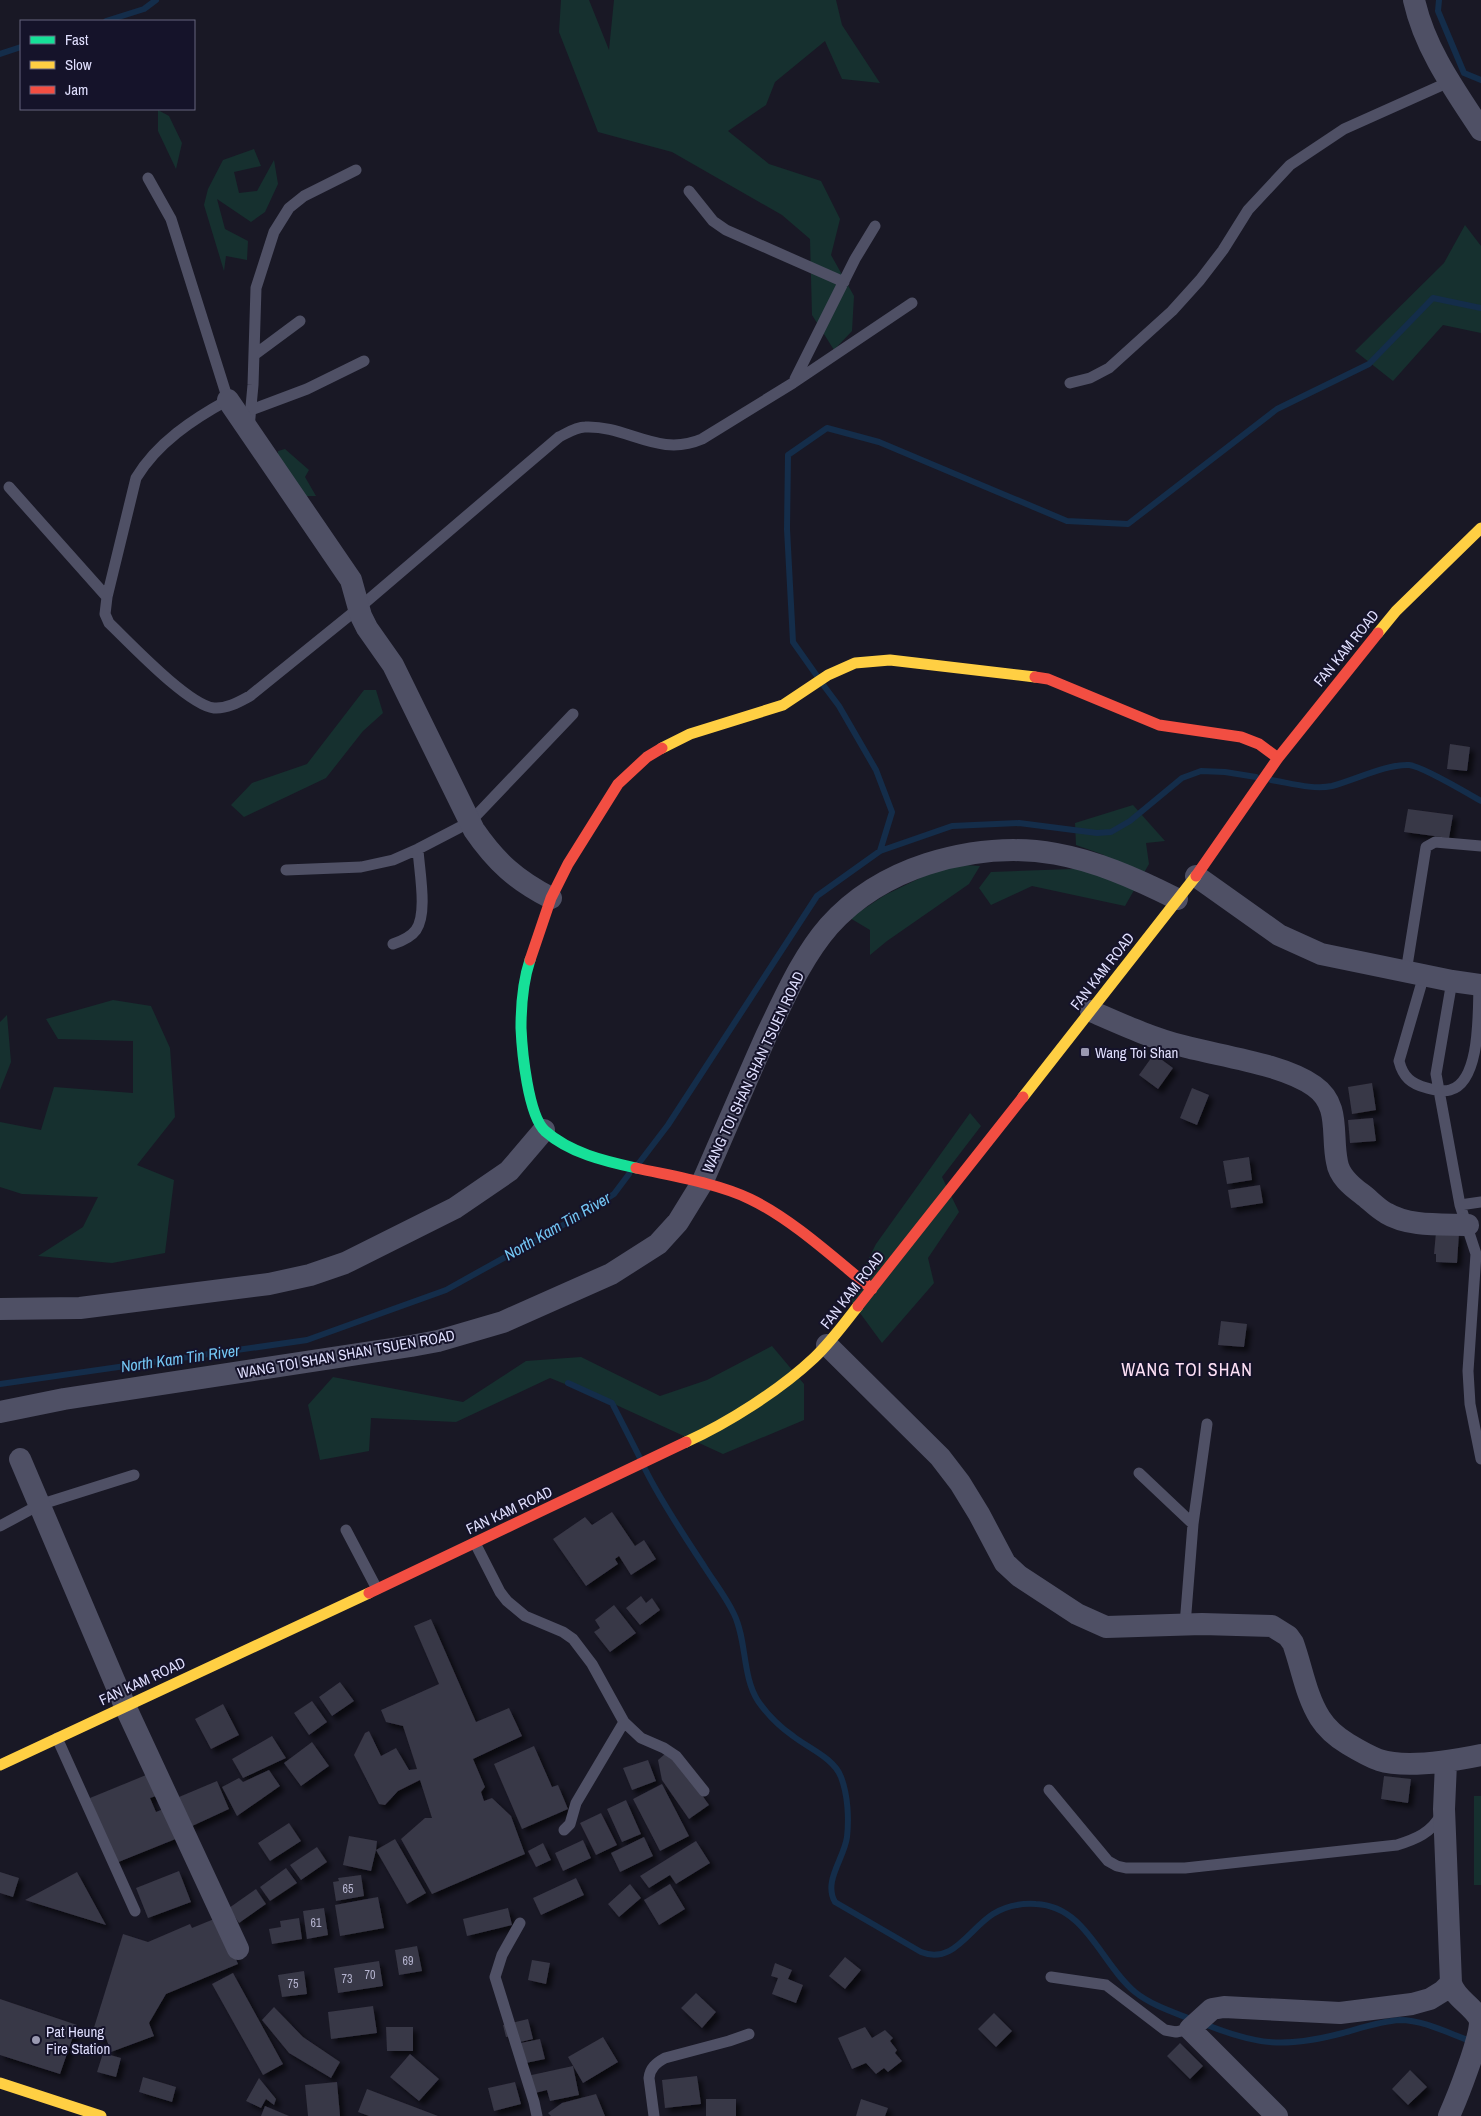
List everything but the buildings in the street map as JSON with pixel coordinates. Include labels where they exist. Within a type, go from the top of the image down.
[{"type":"main road","name":"FAN KAM ROAD","points":[[0,1765],[651,1459],[726,1421],[776,1389],[812,1360],[827,1345],[872,1289],[1091,1011],[1196,876],[1278,758],[1396,611],[1481,528]]},
{"type":"main road","points":[[702,1183],[608,1162],[573,1150],[544,1130],[530,1101],[524,1063],[521,1027],[526,976],[534,945],[551,898],[568,864],[618,784],[647,756],[669,743],[690,734],[783,705],[828,675],[856,662],[890,660],[1048,679],[1159,725],[1241,737],[1259,744],[1278,758]]},
{"type":"main road","name":"WANG TOI SHAN SHAN TSUEN ROAD","points":[[702,1183],[749,1198],[767,1207],[872,1289]]},
{"type":"main road","points":[[0,2083],[101,2116]]},
{"type":"street","points":[[1414,0],[1427,40],[1449,82],[1481,130]]},
{"type":"street","points":[[228,400],[250,420],[351,580],[367,628],[393,665],[470,822],[488,851],[506,870],[527,886],[551,898]]},
{"type":"street","name":"WANG TOI SHAN SHAN TSUEN ROAD","points":[[0,1412],[64,1399],[438,1341],[503,1322],[611,1274],[658,1244],[678,1222],[702,1183],[779,1008],[809,953],[830,926],[851,906],[885,881],[949,858],[983,851],[1034,850],[1107,866],[1177,899]]},
{"type":"street","points":[[1196,876],[1279,935],[1321,954],[1415,974],[1480,985]]},
{"type":"street","points":[[1091,1011],[1173,1043],[1256,1063],[1292,1074],[1313,1085],[1324,1095],[1332,1108],[1337,1165],[1350,1185],[1387,1214],[1411,1222],[1464,1215]]},
{"type":"street","points":[[0,1309],[80,1308],[269,1284],[336,1266],[455,1208],[509,1172],[544,1130]]},
{"type":"street","points":[[827,1345],[940,1457],[980,1514],[1005,1562],[1019,1576],[1077,1614],[1106,1626],[1258,1624],[1280,1629],[1293,1643],[1310,1699],[1320,1719],[1342,1741],[1380,1760],[1400,1763],[1446,1763],[1481,1755]]},
{"type":"street","points":[[20,1459],[125,1706],[238,1949]]},
{"type":"street","points":[[1446,1763],[1444,1809],[1451,1983],[1453,1989],[1475,2012],[1480,2020],[1481,2029],[1469,2072],[1449,2116]]},
{"type":"street","points":[[1277,2116],[1190,2029],[1196,2026],[1212,2009],[1224,2007],[1340,2014],[1412,2004],[1430,1999],[1443,1991],[1451,1983]]},
{"type":"lane","points":[[1070,383],[1090,378],[1109,368],[1172,311],[1200,280],[1223,250],[1248,210],[1290,165],[1344,129],[1449,82]]},
{"type":"lane","points":[[250,420],[256,288],[274,232],[289,208],[304,196],[356,170]]},
{"type":"lane","points":[[148,178],[171,219],[228,400],[197,417],[177,432],[136,478],[107,597],[105,614],[109,624],[170,682],[200,703],[212,708],[234,704],[250,696],[360,607],[559,436],[583,427],[599,428],[666,446],[689,445],[702,439],[793,383],[912,303]]},
{"type":"lane","points":[[689,191],[713,221],[726,230],[844,282]]},
{"type":"lane","points":[[793,383],[800,373],[844,282],[875,226]]},
{"type":"lane","points":[[254,355],[300,321]]},
{"type":"lane","points":[[250,420],[364,361]]},
{"type":"lane","points":[[9,487],[107,597]]},
{"type":"lane","points":[[286,870],[361,867],[393,860],[418,850],[470,822],[573,714]]},
{"type":"lane","points":[[1480,985],[1477,1040],[1470,1072],[1458,1087],[1449,1090],[1426,1088],[1408,1080],[1402,1074],[1399,1061],[1415,974],[1426,848],[1435,842],[1481,846]]},
{"type":"lane","points":[[393,944],[415,932],[420,923],[422,910],[418,850]]},
{"type":"lane","points":[[1452,981],[1438,1053],[1436,1074],[1464,1215],[1476,1254],[1468,1347],[1468,1370],[1470,1404],[1481,1458]]},
{"type":"lane","points":[[1464,1215],[1481,1202]]},
{"type":"lane","points":[[1185,1625],[1193,1524],[1207,1424]]},
{"type":"lane","points":[[1138,1473],[1193,1524]]},
{"type":"lane","points":[[0,1526],[39,1505],[134,1475]]},
{"type":"lane","points":[[346,1530],[377,1589]]},
{"type":"lane","points":[[475,1543],[500,1592],[514,1608],[526,1616],[568,1635],[592,1664],[624,1722],[641,1738],[664,1748],[676,1756],[704,1791]]},
{"type":"lane","points":[[564,1830],[570,1824],[576,1803],[624,1722]]},
{"type":"lane","points":[[57,1738],[135,1912]]},
{"type":"lane","points":[[1049,1790],[1108,1861],[1126,1868],[1185,1868],[1397,1845],[1424,1835],[1437,1822],[1444,1809]]},
{"type":"lane","points":[[520,1922],[502,1954],[496,1977],[537,2116]]},
{"type":"lane","points":[[1051,1978],[1106,1985],[1164,2030],[1176,2032],[1190,2029]]},
{"type":"lane","points":[[654,2116],[649,2078],[650,2072],[657,2063],[664,2058],[749,2034]]},
{"type":"green space","points":[[561,0],[589,0],[609,50],[614,0],[836,0],[842,25],[880,83],[842,79],[825,41],[775,82],[766,105],[728,131],[769,164],[821,181],[840,219],[831,255],[854,296],[852,331],[834,350],[812,315],[810,239],[782,215],[672,152],[598,132],[559,32]]},
{"type":"green space","points":[[158,110],[169,116],[182,143],[176,169],[158,131]]},
{"type":"green space","points":[[254,149],[261,166],[234,172],[239,193],[257,191],[274,160],[278,184],[265,212],[251,222],[217,199],[225,229],[248,241],[247,260],[226,256],[224,271],[204,205],[208,189],[223,160]]},
{"type":"green space","points":[[1465,225],[1481,246],[1481,333],[1443,325],[1393,381],[1355,351],[1444,263]]},
{"type":"green space","points":[[285,449],[309,470],[305,477],[316,496],[303,496],[278,473],[278,451]]},
{"type":"green space","points":[[364,690],[376,690],[383,713],[363,731],[326,778],[244,817],[231,805],[252,783],[307,764]]},
{"type":"green space","points":[[1133,805],[1165,841],[1146,843],[1149,864],[1125,906],[1032,886],[991,905],[979,888],[991,872],[1072,869],[1104,855],[1076,845],[1075,823]]},
{"type":"green space","points":[[949,864],[980,866],[969,884],[870,955],[870,930],[850,918],[885,895]]},
{"type":"green space","points":[[113,1000],[151,1006],[170,1048],[175,1117],[137,1165],[174,1180],[165,1253],[112,1263],[38,1256],[83,1227],[98,1197],[22,1194],[0,1187],[0,1122],[41,1130],[54,1087],[133,1093],[133,1041],[58,1039],[46,1019]]},
{"type":"green space","points":[[7,1015],[11,1062],[0,1090],[0,1022]]},
{"type":"green space","points":[[970,1113],[981,1126],[942,1177],[959,1212],[928,1258],[934,1283],[882,1343],[849,1298],[876,1244]]},
{"type":"green space","points":[[772,1346],[804,1384],[804,1420],[723,1454],[612,1403],[550,1378],[456,1422],[371,1418],[369,1451],[320,1460],[308,1405],[333,1377],[463,1402],[526,1361],[581,1357],[660,1396],[707,1380]]},
{"type":"green space","points":[[1474,1796],[1481,1796],[1481,1885],[1474,1885]]},
{"type":"waterway","points":[[109,20],[144,9],[156,0]]},
{"type":"waterway","points":[[1439,0],[1438,11],[1464,73],[1481,80]]},
{"type":"waterway","points":[[0,54],[20,47]]},
{"type":"waterway","points":[[817,676],[793,642],[787,529],[788,455],[827,428],[879,442],[1067,521],[1128,524],[1277,409],[1369,364],[1433,298],[1481,308]]},
{"type":"waterway","points":[[824,686],[839,706],[876,770],[892,812],[880,851]]},
{"type":"waterway","points":[[1271,780],[1302,786],[1325,787],[1390,767],[1409,765],[1434,775],[1481,801]]},
{"type":"waterway","name":"North Kam Tin River","points":[[639,1163],[668,1125],[817,896],[880,851],[952,826],[1019,823],[1097,833],[1111,832],[1130,821],[1182,778],[1201,771],[1225,772],[1256,777]]},
{"type":"waterway","name":"North Kam Tin River","points":[[0,1384],[307,1340],[446,1290],[581,1215],[614,1194],[629,1174]]},
{"type":"waterway","points":[[568,1383],[612,1403],[640,1458]]},
{"type":"waterway","points":[[645,1469],[658,1494],[734,1614],[741,1635],[749,1681],[758,1701],[783,1729],[827,1759],[838,1770],[847,1799],[848,1830],[831,1886],[835,1902],[921,1952],[932,1955],[952,1950],[984,1920],[1003,1909],[1030,1904],[1053,1907],[1068,1915],[1080,1925],[1123,1980],[1141,1997],[1193,2020]]},
{"type":"waterway","points":[[1202,2023],[1222,2031],[1256,2040],[1288,2042],[1323,2038],[1371,2025],[1400,2020],[1428,2025],[1473,2042]]},
{"type":"traffic: fast","points":[[530,960],[523,994],[521,1028],[527,1082],[539,1123],[555,1139],[576,1151],[636,1168]]},
{"type":"traffic: slow","points":[[1378,633],[1396,611],[1481,528]]},
{"type":"traffic: slow","points":[[662,748],[690,734],[783,705],[828,675],[855,663],[890,660],[1035,677]]},
{"type":"traffic: slow","points":[[1023,1097],[1196,876]]},
{"type":"traffic: slow","points":[[686,1442],[736,1416],[786,1382],[820,1352],[858,1306]]},
{"type":"traffic: slow","points":[[0,1765],[369,1593]]},
{"type":"traffic: slow","points":[[0,2083],[101,2116]]},
{"type":"traffic: jam","points":[[1196,876],[1278,758],[1378,633]]},
{"type":"traffic: jam","points":[[1035,677],[1048,679],[1159,725],[1241,737],[1259,744],[1278,758]]},
{"type":"traffic: jam","points":[[530,960],[551,898],[568,864],[618,784],[647,757],[662,748]]},
{"type":"traffic: jam","points":[[858,1306],[1023,1097]]},
{"type":"traffic: jam","points":[[636,1168],[709,1184],[737,1193],[766,1207],[797,1228],[872,1289]]},
{"type":"traffic: jam","points":[[369,1593],[686,1442]]},
{"type":"place","name":"Wang Toi Shan","points":[[1085,1052]]},
{"type":"place","name":"Pat Heung Fire Station","points":[[36,2040]]},
{"type":"district","name":"WANG TOI SHAN","points":[[1187,1369]]}]
